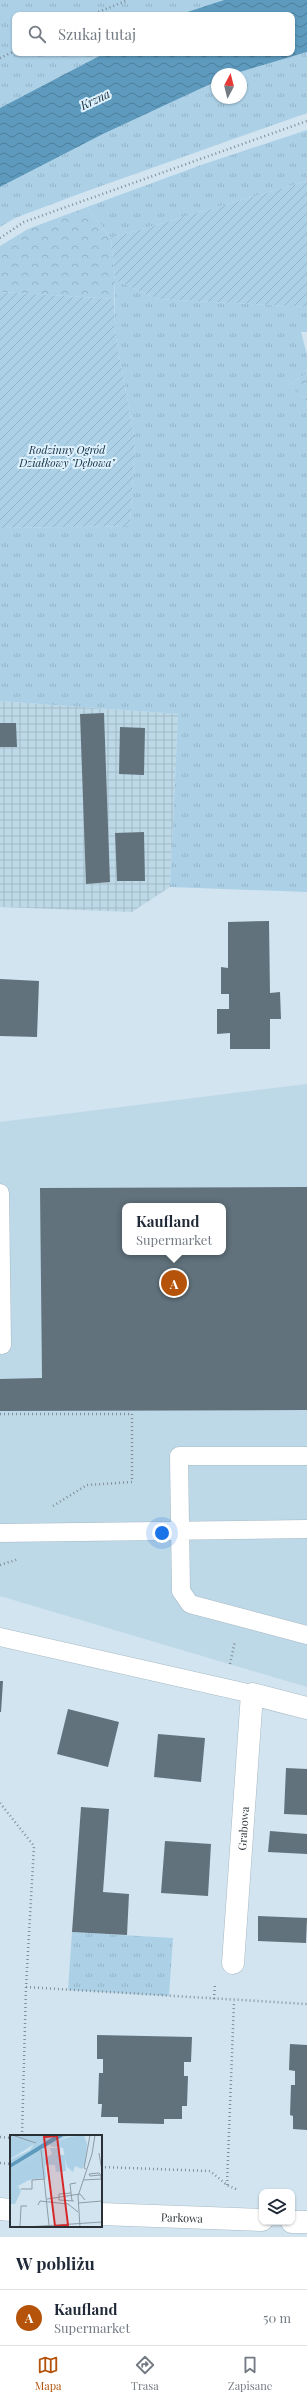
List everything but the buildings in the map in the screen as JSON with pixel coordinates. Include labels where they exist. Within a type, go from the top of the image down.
[{"type":"street","points":[[252,1694],[307,1708]]},
{"type":"street","name":"Grabowa","points":[[232,1963],[252,1694]]},
{"type":"street","points":[[0,2209],[10,2210]]},
{"type":"street","name":"Parkowa","points":[[102,2214],[259,2220]]},
{"type":"street","points":[[295,2222],[307,2222]]},
{"type":"lane","points":[[0,1193],[2,1345]]},
{"type":"lane","points":[[307,1456],[179,1456],[181,1591],[190,1604],[307,1636]]},
{"type":"lane","points":[[0,1533],[180,1532],[307,1529]]},
{"type":"lane","points":[[0,1637],[252,1694]]},
{"type":"path","points":[[98,12],[128,0]]},
{"type":"path","points":[[0,58],[12,52]]},
{"type":"path","points":[[0,238],[24,222],[307,121]]},
{"type":"path","points":[[0,1414],[132,1414],[132,1482],[87,1485],[41,1514],[42,1533]]},
{"type":"path","points":[[0,1565],[21,1559]]},
{"type":"path","points":[[224,1688],[240,1618]]},
{"type":"path","points":[[0,1803],[34,1846],[26,1987],[22,2135]]},
{"type":"path","points":[[26,1987],[234,2001],[307,2004]]},
{"type":"path","points":[[227,2185],[234,2001]]},
{"type":"path","points":[[0,2137],[10,2138]]},
{"type":"path","points":[[0,2163],[10,2164]]},
{"type":"path","points":[[102,2167],[210,2171],[227,2185],[236,2190],[244,2190]]},
{"type":"shaded area","points":[[0,701],[178,714],[170,887],[132,912],[0,907]]},
{"type":"shaded area","points":[[307,1084],[307,1687],[0,1596],[0,1122]]},
{"type":"green space","points":[[0,0],[224,0],[187,12],[12,12],[12,56],[99,56],[0,108]]},
{"type":"green space","points":[[307,52],[307,113],[87,191],[15,218],[0,227],[0,187],[103,134],[211,84],[211,104],[247,104],[247,70]]},
{"type":"green space","points":[[307,130],[307,181],[111,238],[87,207],[201,165]]},
{"type":"green space","points":[[307,181],[307,307],[158,299],[115,280],[111,238]]},
{"type":"green space","points":[[87,207],[111,238],[115,280],[114,299],[0,292],[0,246],[28,229]]},
{"type":"green space","points":[[115,280],[158,299],[307,307],[307,332],[301,332],[307,355],[307,373],[289,385],[307,401],[307,892],[170,887],[178,714],[0,701],[0,528],[130,526],[135,442],[114,327]]},
{"type":"green space","name":"Rodzinny Ogród Działkowy \"Dębowa\"","points":[[0,292],[114,299],[114,327],[135,442],[130,526],[0,528]]},
{"type":"green space","points":[[307,373],[307,401],[289,385]]},
{"type":"green space","points":[[72,1932],[173,1938],[169,1996],[68,1990]]},
{"type":"water","points":[[224,0],[307,0],[307,52],[295,56],[295,12],[187,12]]},
{"type":"water","name":"Krzna","points":[[99,56],[294,56],[247,70],[247,68],[211,68],[211,84],[103,134],[0,187],[0,108]]},
{"type":"place","name":"Kaufland","points":[[174,1283]]}]
